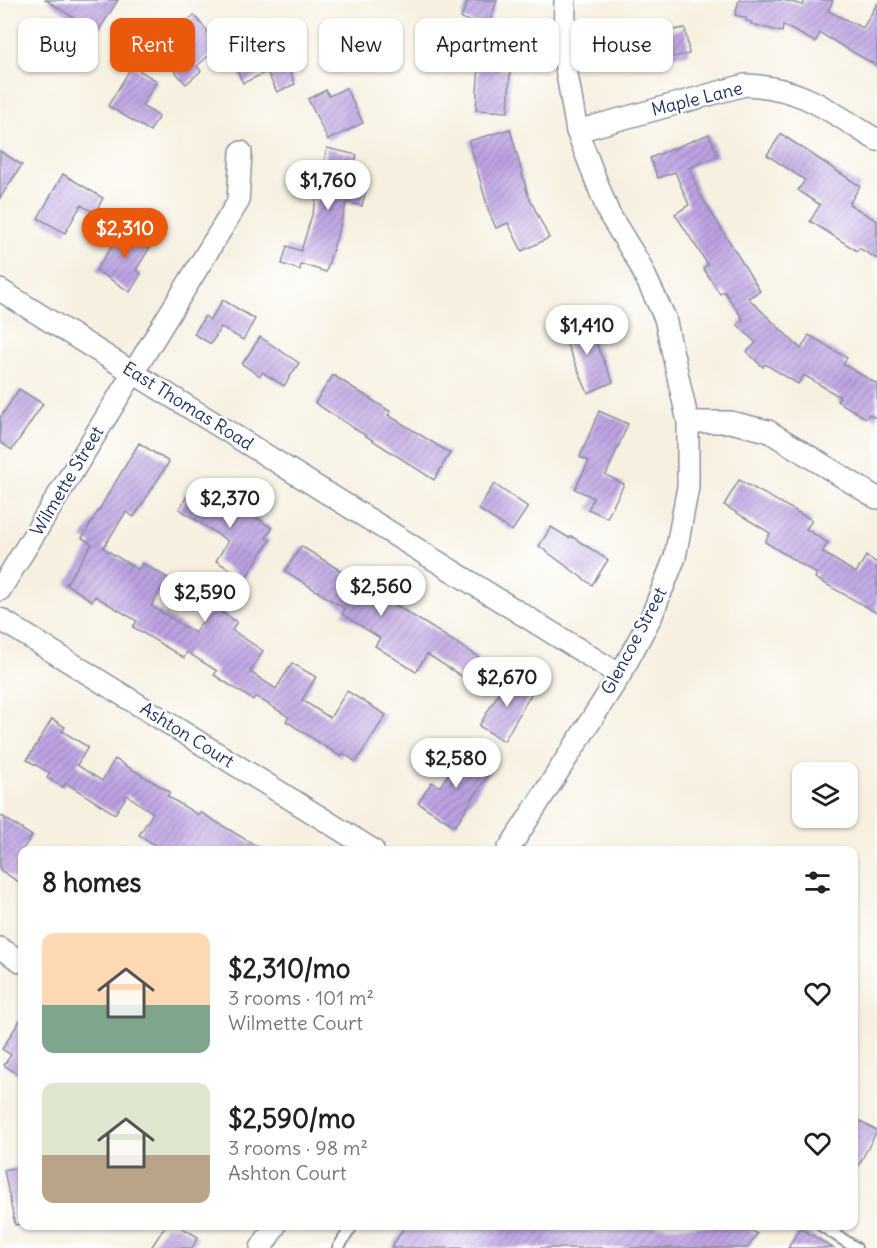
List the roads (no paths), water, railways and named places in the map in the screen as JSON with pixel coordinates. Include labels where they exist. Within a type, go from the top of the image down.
[{"type":"street","name":"Glencoe Street","points":[[511,846],[620,675],[652,615],[675,557],[688,487],[688,423],[665,318],[638,261],[609,214],[577,131],[564,57],[565,0]]},
{"type":"street","name":"Maple Lane","points":[[577,131],[745,85],[763,86],[800,94],[877,140]]},
{"type":"street","name":"Wilmette Street","points":[[0,590],[237,202],[241,152]]},
{"type":"street","name":"East Thomas Road","points":[[0,290],[620,675]]},
{"type":"street","points":[[688,423],[730,422],[768,431],[877,498]]},
{"type":"street","name":"Ashton Court","points":[[0,619],[367,846]]},
{"type":"street","points":[[0,948],[18,959]]},
{"type":"street","points":[[261,1248],[272,1230]]},
{"type":"lane","points":[[338,1248],[349,1230]]},
{"type":"lane","points":[[828,1230],[856,1248]]}]
